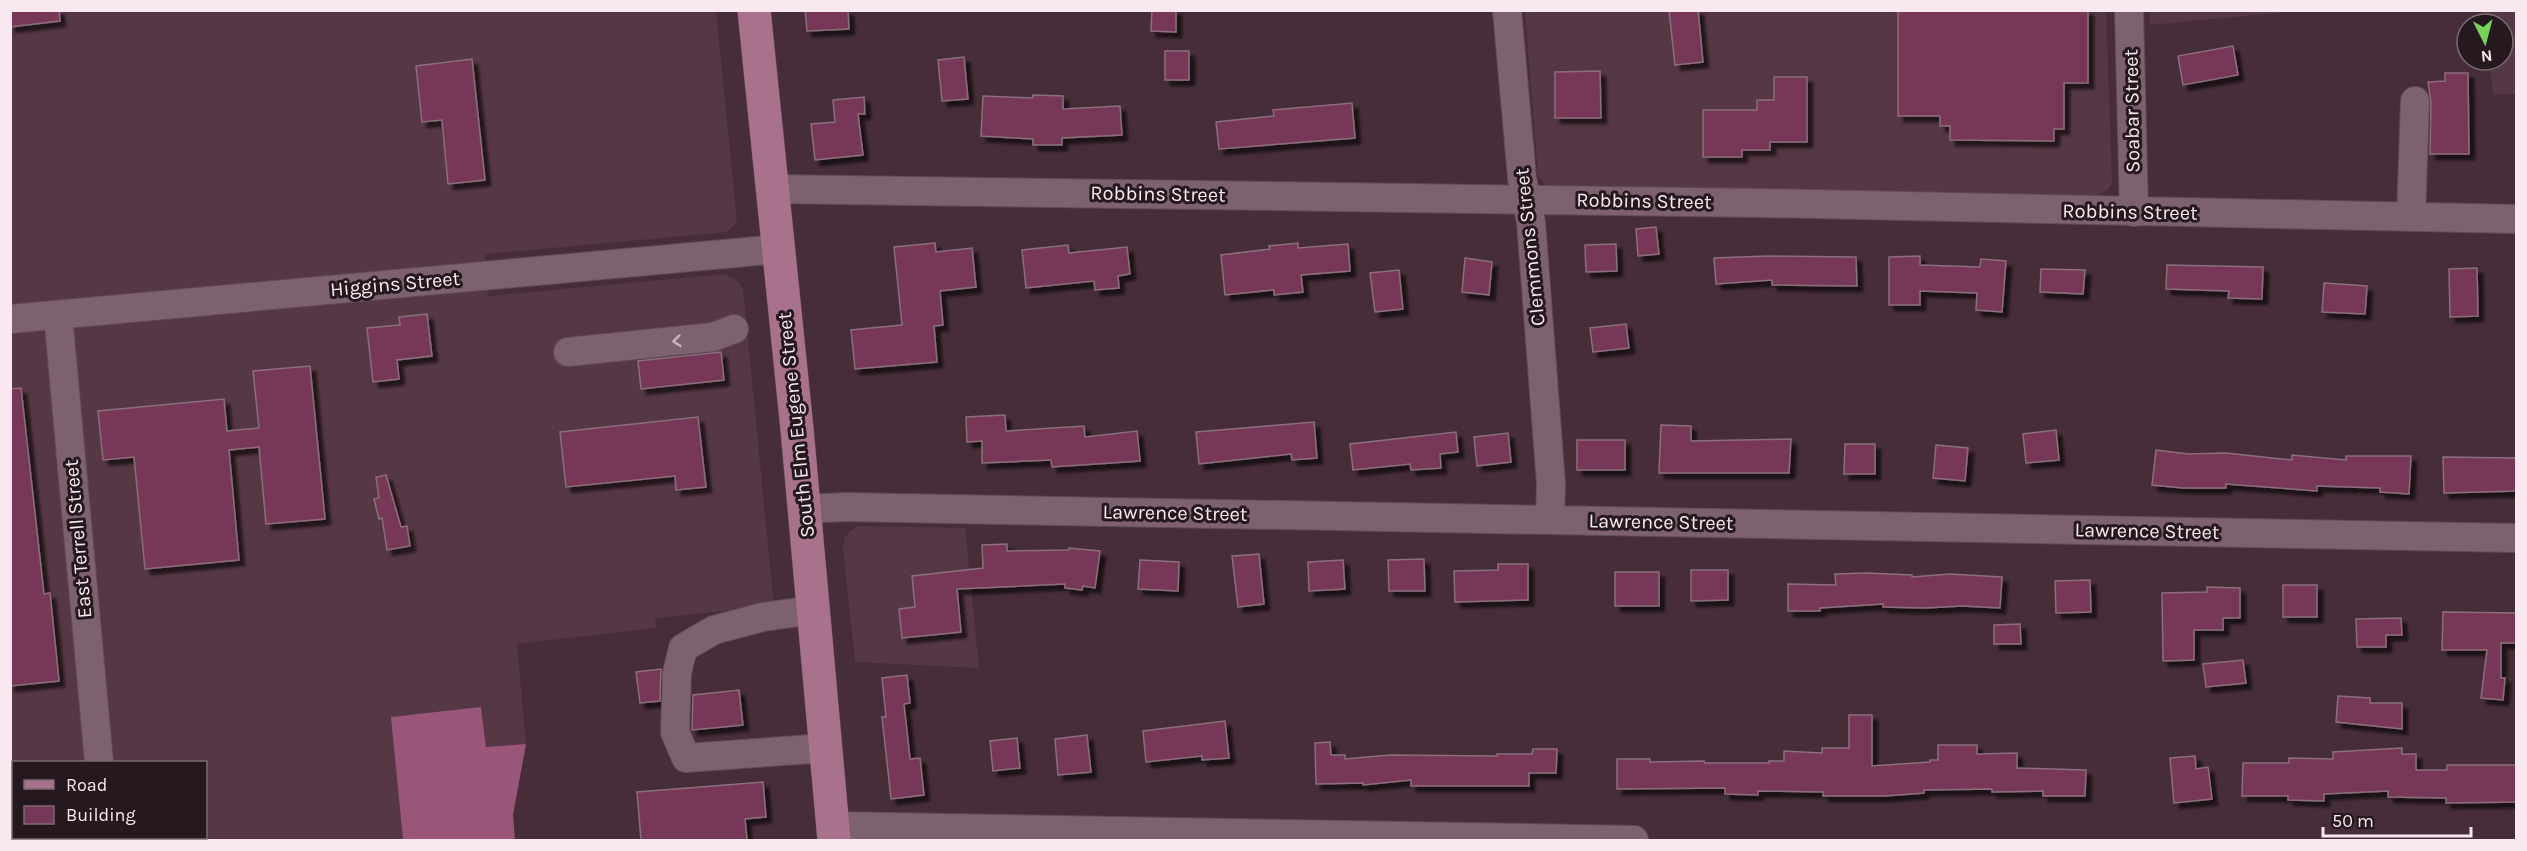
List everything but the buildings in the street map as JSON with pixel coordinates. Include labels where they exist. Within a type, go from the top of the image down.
[{"type":"main road","name":"South Elm Eugene Street","points":[[754,10],[805,509],[833,833]]},
{"type":"street","name":"Clemmons Street","points":[[1507,10],[1522,178],[1531,222],[1551,484],[1550,520]]},
{"type":"street","name":"Soabar Street","points":[[2129,10],[2134,212]]},
{"type":"street","points":[[2411,217],[2415,101]]},
{"type":"street","name":"Robbins Street","points":[[772,189],[1526,199],[2517,219]]},
{"type":"street","name":"Higgins Street","points":[[10,319],[779,249]]},
{"type":"street","name":"East Terrell Street","points":[[58,315],[99,761]]},
{"type":"street","points":[[568,352],[713,337],[734,329]]},
{"type":"street","name":"Lawrence Street","points":[[805,509],[858,507],[2517,538]]},
{"type":"street","points":[[814,610],[763,617],[714,630],[683,648],[677,673],[675,732],[686,758],[826,748]]},
{"type":"street","points":[[833,833],[1634,840]]},
{"type":"shaded area","points":[[2150,10],[2296,11],[2150,25]]},
{"type":"shaded area","points":[[10,11],[716,11],[737,222],[727,232],[485,254],[488,296],[725,274],[738,282],[743,290],[774,606],[655,618],[656,628],[517,644],[526,744],[486,747],[481,708],[392,717],[403,840],[11,840]]},
{"type":"shaded area","points":[[1525,11],[2106,11],[2112,181],[2109,189],[2097,196],[1555,187],[1544,184],[1538,175]]},
{"type":"shaded area","points":[[2516,11],[2516,94],[2493,95],[2490,72],[2515,72],[2515,12],[2484,12]]},
{"type":"shaded area","points":[[858,526],[965,528],[979,668],[855,662],[843,547],[845,537]]},
{"type":"shaded area","points":[[481,707],[486,747],[526,744],[513,815],[515,840],[403,840],[391,717]]}]
